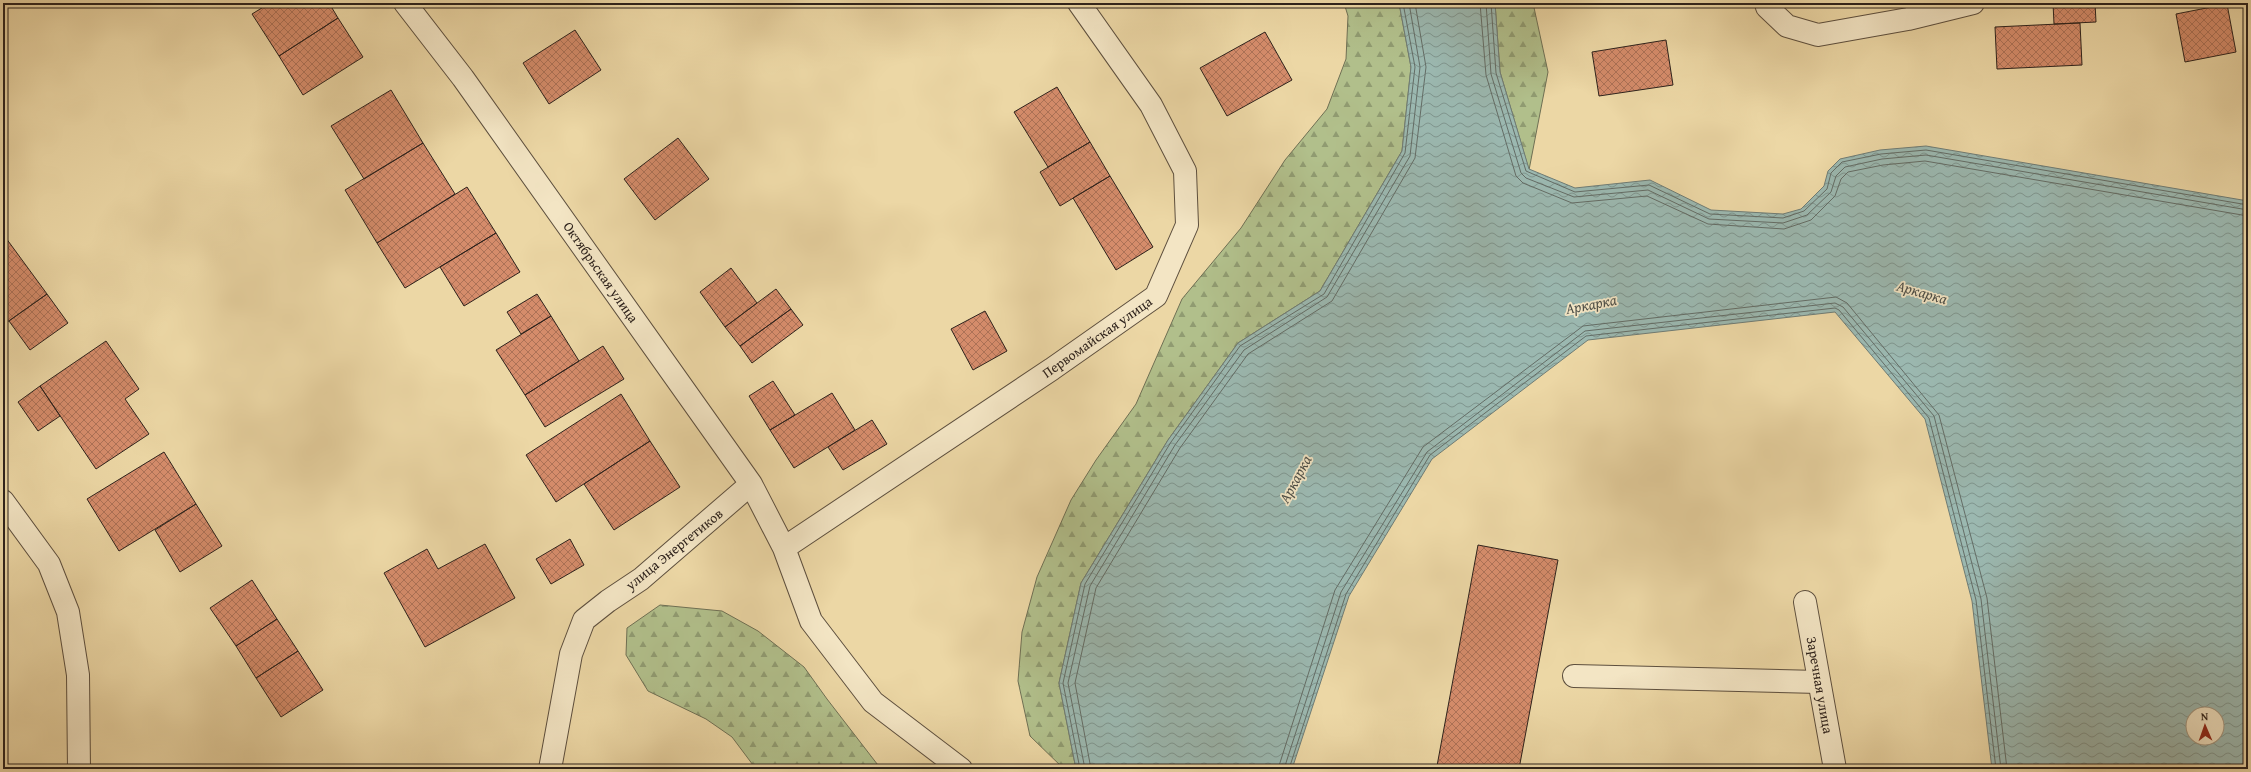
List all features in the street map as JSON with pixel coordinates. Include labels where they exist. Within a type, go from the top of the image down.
[{"type":"street","name":"Октябрьская улица","points":[[405,3],[463,78],[752,484],[784,548],[811,621],[873,702],[961,769]]},
{"type":"street","name":"Первомайская улица","points":[[784,548],[1046,373],[1156,296],[1187,225],[1185,172],[1151,105],[1079,3]]},
{"type":"street","points":[[1766,5],[1786,26],[1818,35],[1908,18],[1973,3]]},
{"type":"street","name":"улица Энергетиков","points":[[550,769],[571,654],[584,620],[608,601],[641,579],[752,484]]},
{"type":"street","points":[[3,501],[49,564],[68,612],[78,675],[79,769]]},
{"type":"street","name":"Заречная улица","points":[[1805,602],[1835,769]]},
{"type":"street","points":[[1574,676],[1819,682]]},
{"type":"green space","points":[[1344,3],[1399,3],[1411,67],[1402,151],[1320,291],[1238,343],[1168,440],[1081,583],[1059,683],[1076,769],[1064,769],[1030,736],[1018,681],[1022,632],[1037,577],[1071,500],[1096,460],[1136,404],[1182,299],[1241,228],[1285,160],[1327,109],[1346,59],[1348,16]]},
{"type":"green space","points":[[1495,3],[1533,3],[1548,72],[1529,170],[1500,72]]},
{"type":"green space","points":[[660,605],[722,611],[758,631],[804,667],[881,769],[756,769],[732,737],[706,719],[648,691],[626,655],[627,628]]},
{"type":"water","name":"Аркарка","points":[[1399,3],[1495,3],[1500,72],[1529,169],[1575,188],[1650,180],[1711,210],[1783,214],[1801,209],[1824,186],[1828,171],[1840,159],[1880,150],[1926,146],[2248,201],[2248,769],[1992,769],[1972,601],[1925,419],[1835,312],[1588,340],[1432,459],[1349,596],[1292,769],[1076,769],[1059,683],[1081,583],[1168,440],[1238,343],[1320,291],[1402,151],[1411,67]]},
{"type":"building","points":[[270,3],[329,3],[338,18],[279,56],[252,14]]},
{"type":"building","points":[[2053,3],[2095,3],[2096,22],[2054,24]]},
{"type":"building","points":[[2227,4],[2236,52],[2185,62],[2176,14]]},
{"type":"building","points":[[338,18],[363,57],[303,95],[279,56]]},
{"type":"building","points":[[2080,23],[2082,65],[1997,69],[1995,27]]},
{"type":"building","points":[[575,30],[601,70],[549,104],[523,63]]},
{"type":"building","points":[[1265,32],[1292,80],[1227,116],[1200,68]]},
{"type":"building","points":[[1666,40],[1673,85],[1599,96],[1592,52]]},
{"type":"building","points":[[1057,87],[1090,142],[1048,167],[1014,112]]},
{"type":"building","points":[[391,90],[423,143],[364,179],[331,126]]},
{"type":"building","points":[[678,138],[709,179],[655,220],[624,179]]},
{"type":"building","points":[[1090,142],[1110,176],[1060,206],[1040,172]]},
{"type":"building","points":[[423,143],[455,194],[377,243],[345,190]]},
{"type":"building","points":[[1110,176],[1153,247],[1116,270],[1073,198]]},
{"type":"building","points":[[467,187],[496,233],[405,288],[377,243]]},
{"type":"building","points":[[496,233],[520,272],[464,306],[440,267]]},
{"type":"building","points":[[3,234],[47,294],[3,325]]},
{"type":"building","points":[[731,268],[757,303],[725,327],[700,292]]},
{"type":"building","points":[[776,289],[791,309],[740,346],[725,327]]},
{"type":"building","points":[[47,294],[68,323],[30,350],[9,321]]},
{"type":"building","points":[[537,294],[551,316],[521,334],[507,312]]},
{"type":"building","points":[[791,309],[803,325],[752,363],[740,346]]},
{"type":"building","points":[[985,311],[1007,351],[973,370],[951,329]]},
{"type":"building","points":[[551,316],[579,361],[525,395],[496,350]]},
{"type":"building","points":[[106,341],[139,389],[125,399],[149,434],[96,469],[40,386]]},
{"type":"building","points":[[603,346],[624,379],[545,427],[525,395]]},
{"type":"building","points":[[773,381],[795,415],[770,430],[749,396]]},
{"type":"building","points":[[40,386],[60,416],[38,431],[18,402]]},
{"type":"building","points":[[832,393],[855,430],[794,468],[770,430]]},
{"type":"building","points":[[621,394],[650,441],[556,502],[526,455]]},
{"type":"building","points":[[872,420],[887,444],[843,470],[828,447]]},
{"type":"building","points":[[650,441],[680,487],[614,530],[584,484]]},
{"type":"building","points":[[164,452],[196,504],[119,551],[87,499]]},
{"type":"building","points":[[196,504],[222,546],[180,572],[155,530]]},
{"type":"building","points":[[570,539],[584,565],[551,584],[536,559]]},
{"type":"building","points":[[485,544],[515,598],[425,647],[384,573],[427,549],[438,569]]},
{"type":"building","points":[[1478,545],[1558,560],[1519,769],[1452,769],[1437,766]]},
{"type":"building","points":[[252,580],[277,619],[236,646],[210,608]]},
{"type":"building","points":[[277,619],[298,651],[256,678],[236,646]]},
{"type":"building","points":[[298,651],[323,690],[281,717],[256,678]]}]
